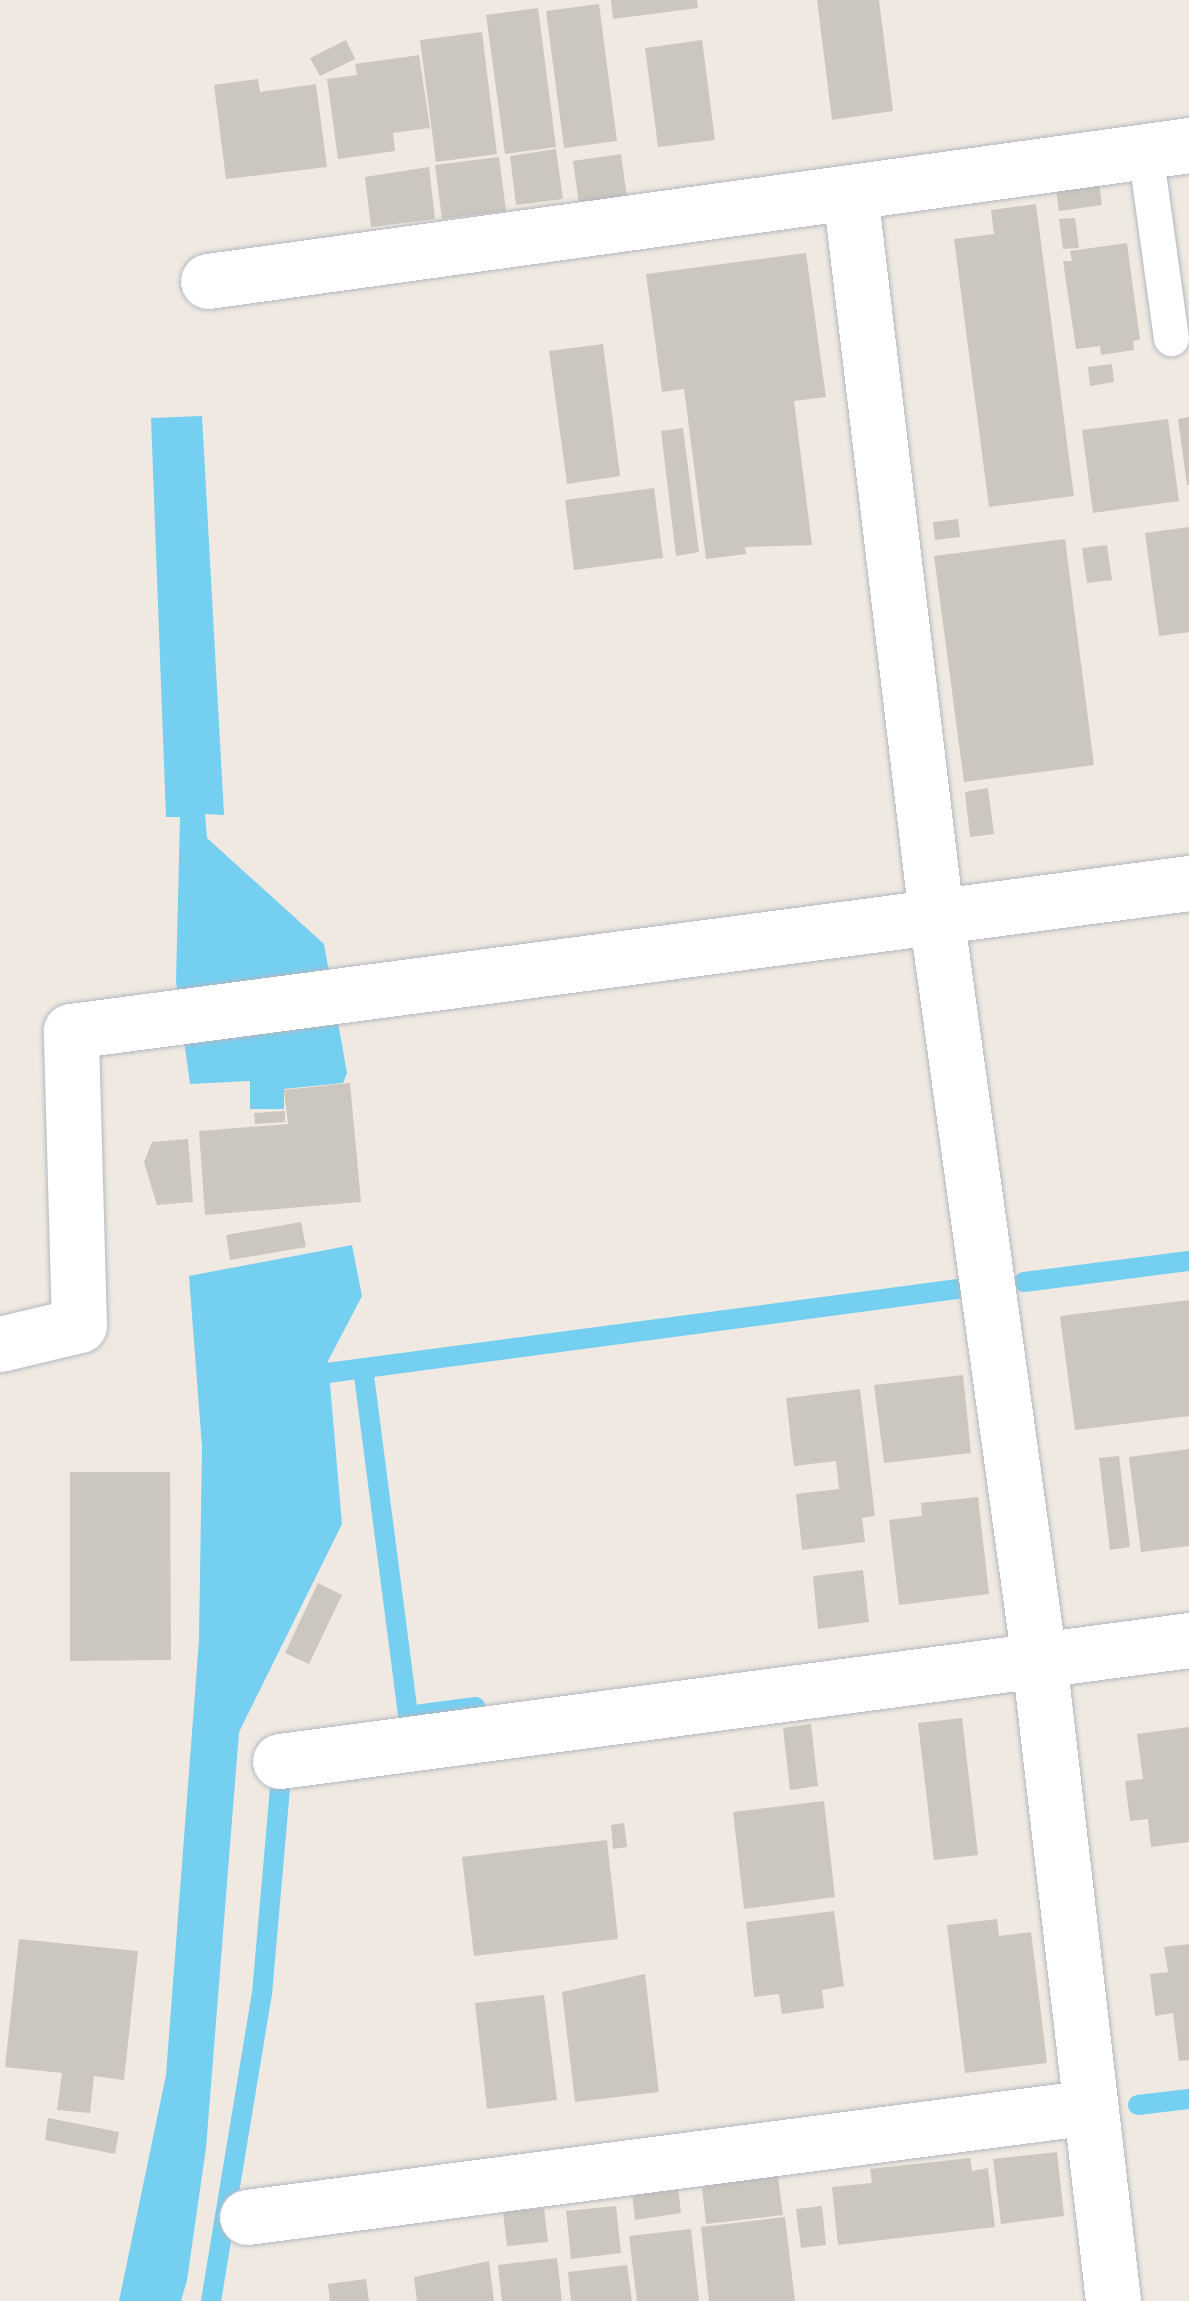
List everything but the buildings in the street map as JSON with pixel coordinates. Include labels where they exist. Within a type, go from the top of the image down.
[{"type":"street","points":[[208,282],[1167,148]]},
{"type":"street","points":[[850,193],[936,916],[1039,1660],[1113,2301]]},
{"type":"street","points":[[0,1344],[79,1325],[71,1031],[342,999],[1189,883]]},
{"type":"street","points":[[280,1761],[1189,1640]]},
{"type":"street","points":[[247,2216],[1090,2106]]},
{"type":"lane","points":[[1167,148],[1171,338]]},
{"type":"water","points":[[202,416],[224,815],[205,814],[207,838],[324,944],[347,1073],[343,1083],[284,1089],[284,1109],[250,1109],[250,1081],[190,1084],[176,981],[180,817],[166,817],[151,418]]},
{"type":"water","points":[[352,1245],[362,1296],[328,1361],[342,1524],[239,1732],[206,2148],[187,2280],[181,2301],[119,2301],[166,2075],[199,1640],[202,1447],[189,1276]]},
{"type":"waterway","points":[[1024,1282],[1189,1261]]},
{"type":"waterway","points":[[305,1376],[958,1289]]},
{"type":"waterway","points":[[363,1368],[408,1716],[475,1707]]},
{"type":"waterway","points":[[211,2301],[262,1994],[281,1775],[293,1774]]},
{"type":"waterway","points":[[1138,2105],[1189,2099]]}]
